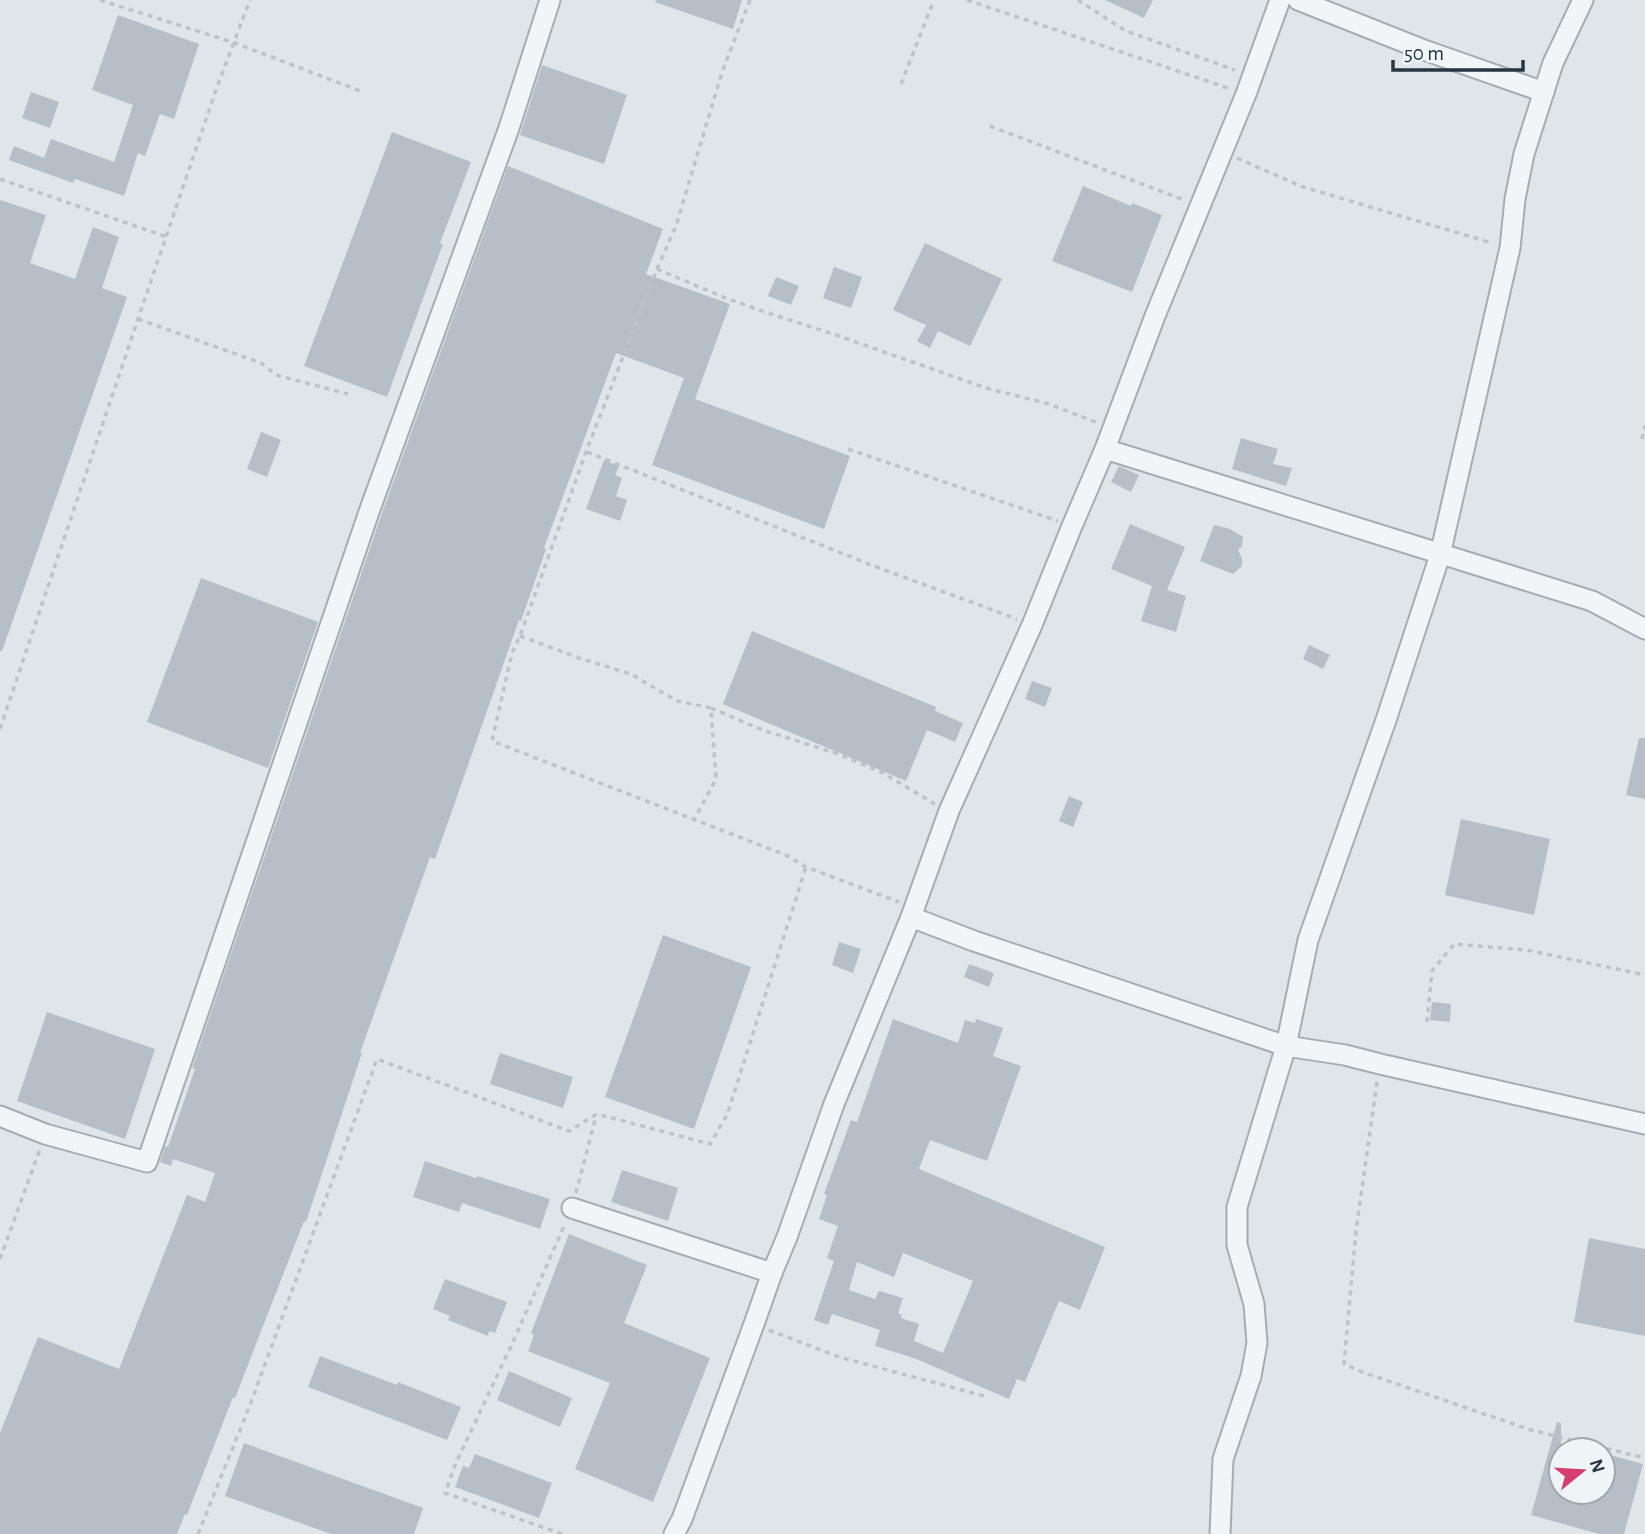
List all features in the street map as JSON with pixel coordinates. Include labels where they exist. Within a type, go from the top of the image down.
[{"type":"street","points":[[0,1116],[45,1134],[146,1162],[370,509],[509,128],[550,0]]},
{"type":"street","points":[[674,1534],[788,1237],[834,1104],[913,913],[949,811],[1032,625],[1105,449],[1280,0]]},
{"type":"street","points":[[1298,0],[1424,50],[1544,92]]},
{"type":"street","points":[[1220,1534],[1223,1459],[1251,1376],[1257,1343],[1254,1304],[1237,1245],[1237,1207],[1286,1046],[1308,940],[1386,720],[1440,555],[1510,248],[1515,199],[1524,154],[1553,63],[1583,0]]},
{"type":"street","points":[[1105,449],[1592,601],[1645,629]]},
{"type":"street","points":[[913,913],[974,941],[1286,1046],[1345,1055],[1645,1124]]},
{"type":"street","points":[[572,1208],[772,1273]]},
{"type":"path","points":[[100,0],[235,43],[363,92]]},
{"type":"path","points":[[0,729],[138,319],[250,0]]},
{"type":"path","points":[[750,0],[722,72],[676,226],[586,452],[512,653],[492,741],[788,856],[806,867],[913,913]]},
{"type":"path","points":[[901,83],[934,0]]},
{"type":"path","points":[[967,0],[1249,85]]},
{"type":"path","points":[[1078,0],[1126,31],[1249,85]]},
{"type":"path","points":[[990,126],[1199,205]]},
{"type":"path","points":[[1223,152],[1303,187],[1510,248]]},
{"type":"path","points":[[0,179],[167,237]]},
{"type":"path","points":[[657,269],[768,313],[986,388],[1049,404],[1113,429]]},
{"type":"path","points":[[138,319],[261,363],[276,374],[348,394]]},
{"type":"path","points":[[1642,439],[1645,426]]},
{"type":"path","points":[[848,449],[1072,526]]},
{"type":"path","points":[[586,452],[879,568],[1032,625]]},
{"type":"path","points":[[520,636],[631,674],[677,701],[711,708],[760,729],[838,754],[881,772],[949,811]]},
{"type":"path","points":[[694,820],[716,779],[711,708]]},
{"type":"path","points":[[198,1534],[250,1405],[377,1059],[569,1131],[597,1114],[710,1144],[727,1115],[806,867]]},
{"type":"path","points":[[1427,1022],[1432,971],[1454,944],[1527,950],[1645,975]]},
{"type":"path","points":[[1380,1064],[1356,1231],[1344,1364],[1531,1430],[1645,1458]]},
{"type":"path","points":[[562,1534],[445,1493],[455,1465],[572,1208],[597,1114]]},
{"type":"path","points":[[0,1259],[45,1134]]},
{"type":"path","points":[[754,1324],[839,1356],[984,1396]]},
{"type":"building","points":[[742,0],[733,29],[655,2]]},
{"type":"building","points":[[1105,0],[1153,0],[1144,18]]},
{"type":"building","points":[[118,15],[199,44],[174,119],[160,114],[145,156],[138,153],[124,196],[75,179],[73,183],[9,160],[14,146],[44,158],[51,139],[114,162],[133,105],[92,90]]},
{"type":"building","points":[[542,65],[627,95],[604,164],[520,135]]},
{"type":"building","points":[[31,92],[59,102],[50,128],[22,118]]},
{"type":"building","points":[[392,132],[471,162],[387,397],[304,366]]},
{"type":"building","points":[[508,166],[663,229],[646,274],[730,304],[695,399],[850,456],[824,529],[652,465],[684,378],[616,353],[544,548],[546,549],[521,621],[519,620],[435,859],[430,857],[360,1053],[306,1222],[304,1221],[187,1515],[185,1514],[177,1534],[0,1534],[0,1433],[38,1337],[119,1369],[187,1195],[205,1202],[215,1173],[173,1159],[171,1166],[160,1162],[165,1146],[168,1147],[195,1069],[192,1068],[382,513]]},
{"type":"building","points":[[1083,186],[1131,206],[1132,203],[1162,215],[1132,292],[1052,261]]},
{"type":"building","points":[[0,200],[46,215],[30,263],[75,279],[93,227],[119,237],[102,288],[127,297],[2,651],[0,651]]},
{"type":"building","points":[[925,243],[1002,279],[970,346],[938,331],[930,348],[917,341],[926,325],[893,310]]},
{"type":"building","points":[[834,267],[862,277],[851,308],[823,298]]},
{"type":"building","points":[[776,277],[799,286],[791,305],[768,296]]},
{"type":"building","points":[[261,432],[281,440],[267,477],[247,469]]},
{"type":"building","points":[[1241,438],[1278,449],[1273,464],[1292,468],[1286,486],[1232,469]]},
{"type":"building","points":[[604,460],[619,466],[615,475],[622,478],[616,496],[627,500],[620,521],[586,509]]},
{"type":"building","points":[[1119,466],[1139,475],[1131,492],[1111,482]]},
{"type":"building","points":[[1130,524],[1185,547],[1167,590],[1186,596],[1176,632],[1141,621],[1152,586],[1111,569]]},
{"type":"building","points":[[1214,525],[1230,529],[1243,537],[1242,546],[1238,550],[1242,566],[1233,574],[1200,561]]},
{"type":"building","points":[[201,578],[318,622],[268,768],[147,722]]},
{"type":"building","points":[[752,631],[936,707],[935,711],[963,723],[955,742],[927,730],[906,781],[723,704]]},
{"type":"building","points":[[1309,645],[1330,655],[1323,669],[1303,659]]},
{"type":"building","points":[[1032,681],[1052,688],[1045,707],[1025,699]]},
{"type":"building","points":[[1639,738],[1645,738],[1645,799],[1626,795]]},
{"type":"building","points":[[1069,796],[1083,802],[1073,827],[1059,821]]},
{"type":"building","points":[[1461,819],[1550,839],[1534,915],[1445,895]]},
{"type":"building","points":[[663,935],[751,967],[694,1129],[605,1097]]},
{"type":"building","points":[[839,942],[861,949],[853,973],[832,965]]},
{"type":"building","points":[[969,964],[994,973],[989,987],[964,977]]},
{"type":"building","points":[[1432,1002],[1451,1004],[1450,1022],[1430,1020]]},
{"type":"building","points":[[47,1012],[155,1049],[125,1139],[17,1101]]},
{"type":"building","points":[[893,1019],[958,1043],[965,1020],[975,1023],[976,1019],[1003,1028],[993,1056],[1021,1066],[987,1161],[930,1140],[919,1169],[1105,1247],[1080,1310],[1059,1301],[1025,1382],[1017,1379],[1009,1399],[914,1358],[875,1346],[880,1330],[832,1314],[828,1325],[814,1320],[834,1261],[827,1258],[838,1226],[819,1219],[827,1195],[824,1194],[851,1120],[857,1122]],"holes":[[[903,1253],[973,1281],[943,1353],[914,1341],[919,1324],[901,1318],[902,1315],[898,1313],[903,1298],[879,1291],[875,1299],[849,1290],[857,1262],[894,1277]]]},
{"type":"building","points":[[500,1053],[573,1077],[563,1108],[490,1084]]},
{"type":"building","points":[[425,1161],[550,1199],[540,1229],[462,1203],[459,1212],[413,1197]]},
{"type":"building","points":[[622,1170],[678,1188],[668,1221],[611,1202]]},
{"type":"building","points":[[569,1234],[647,1265],[624,1323],[710,1358],[653,1502],[575,1469],[610,1383],[528,1351],[534,1335],[531,1333]]},
{"type":"building","points":[[1589,1238],[1645,1249],[1645,1336],[1574,1322]]},
{"type":"building","points":[[445,1279],[507,1302],[495,1333],[489,1331],[488,1336],[448,1320],[450,1316],[433,1309]]},
{"type":"building","points":[[320,1356],[461,1407],[447,1440],[308,1387]]},
{"type":"building","points":[[509,1371],[572,1398],[560,1427],[497,1400]]},
{"type":"building","points":[[1557,1422],[1561,1423],[1561,1436],[1553,1436]]},
{"type":"building","points":[[244,1443],[423,1508],[414,1534],[331,1534],[225,1496]]},
{"type":"building","points":[[475,1454],[552,1483],[539,1518],[455,1487],[463,1466],[469,1468]]},
{"type":"building","points":[[1617,1457],[1643,1464],[1624,1534],[1599,1534],[1531,1515],[1547,1458],[1547,1506],[1617,1506]]}]
